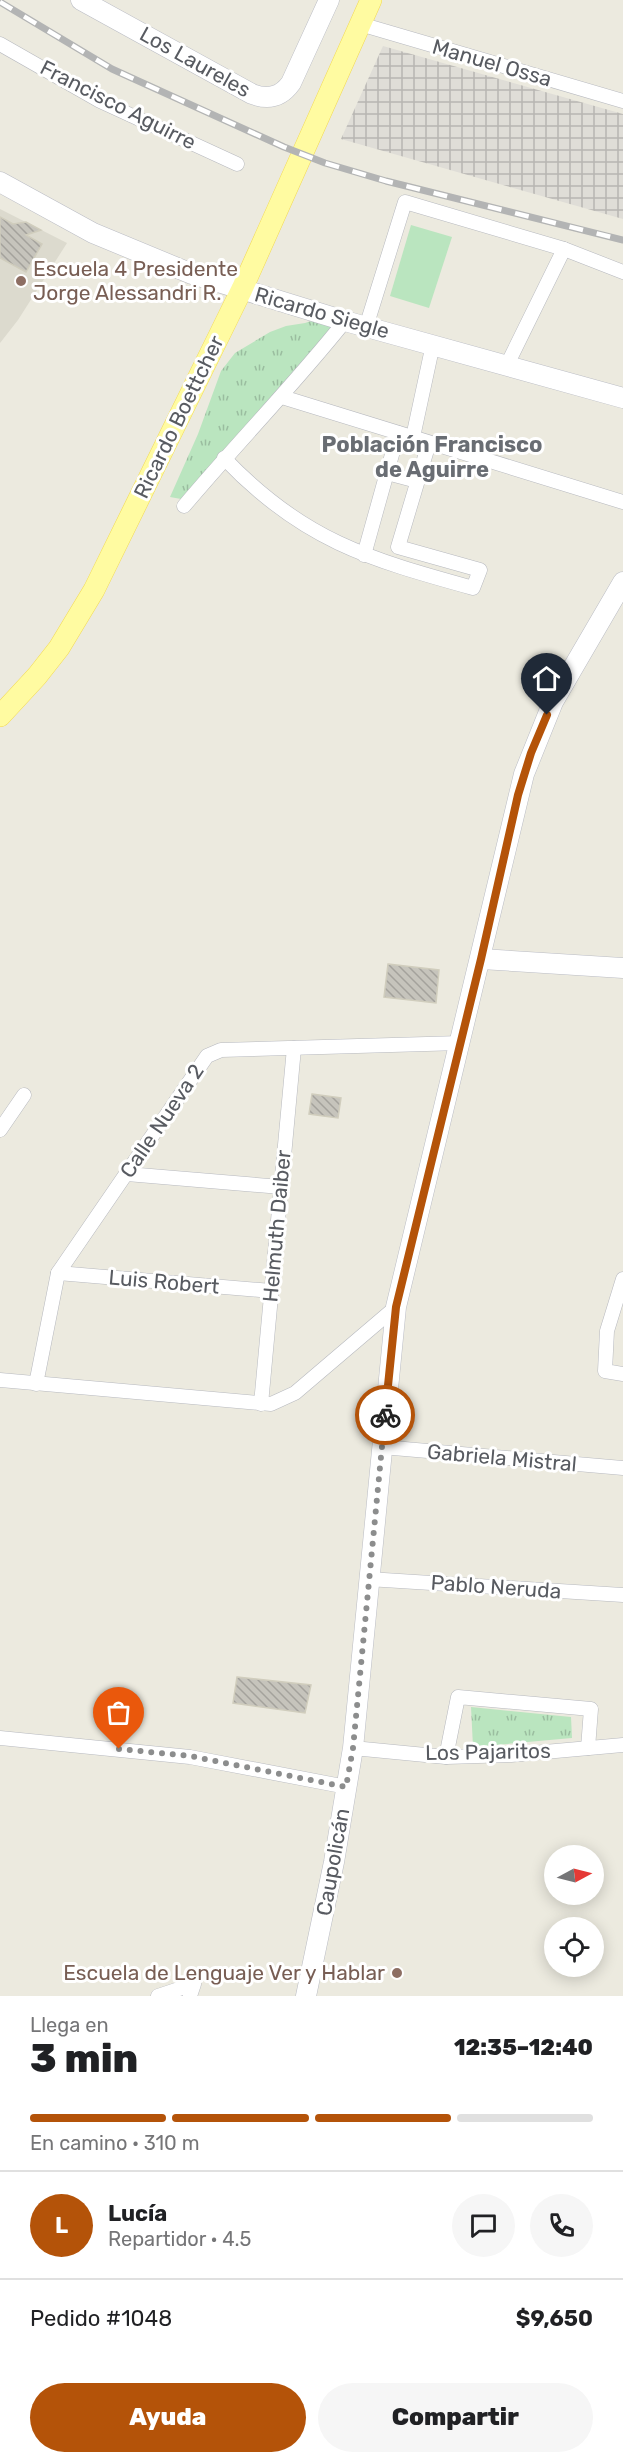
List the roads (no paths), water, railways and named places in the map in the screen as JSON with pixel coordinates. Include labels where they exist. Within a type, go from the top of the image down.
[{"type":"main road","name":"Ricardo Boettcher","points":[[0,716],[37,676],[89,600],[242,289],[371,0]]},
{"type":"street","name":"Los Laureles","points":[[81,0],[252,94],[267,98],[281,93],[291,83],[329,0]]},
{"type":"street","name":"Manuel Ossa","points":[[360,24],[623,101]]},
{"type":"street","name":"Francisco Aguirre","points":[[0,44],[100,101],[237,164]]},
{"type":"street","name":"Ricardo Siegle","points":[[0,182],[93,233],[192,274],[345,321],[623,398]]},
{"type":"street","points":[[366,327],[405,202],[564,249],[623,272]]},
{"type":"street","points":[[507,365],[564,249]]},
{"type":"street","points":[[184,506],[224,458],[282,397],[345,321]]},
{"type":"street","points":[[413,437],[433,344]]},
{"type":"street","points":[[282,397],[623,502]]},
{"type":"street","points":[[364,555],[398,433]]},
{"type":"street","points":[[224,458],[261,495],[323,537],[364,555],[473,588],[480,570],[398,547],[429,443]]},
{"type":"street","points":[[387,473],[417,481]]},
{"type":"street","name":"Caupolicán","points":[[306,1996],[334,1862],[353,1748],[396,1307],[461,1043],[518,795],[531,753],[553,702],[623,582]]},
{"type":"street","points":[[481,959],[623,968]]},
{"type":"street","name":"Calle Nueva 2","points":[[36,1384],[58,1273],[207,1056],[221,1050],[461,1043]]},
{"type":"street","name":"Helmuth Daiber","points":[[261,1404],[294,1048]]},
{"type":"street","points":[[0,1130],[24,1095]]},
{"type":"street","points":[[126,1174],[281,1187]]},
{"type":"street","name":"Luis Robert","points":[[58,1273],[271,1291]]},
{"type":"street","points":[[623,1279],[607,1331],[604,1371],[623,1374]]},
{"type":"street","points":[[0,1380],[261,1404],[281,1401],[295,1394],[396,1307]]},
{"type":"street","name":"Gabriela Mistral","points":[[382,1447],[623,1468]]},
{"type":"street","name":"Pablo Neruda","points":[[368,1579],[623,1595]]},
{"type":"street","points":[[446,1757],[458,1697],[591,1708],[588,1748]]},
{"type":"street","points":[[0,1738],[190,1756],[346,1787]]},
{"type":"street","name":"Los Pajaritos","points":[[353,1748],[446,1757],[623,1745]]},
{"type":"street","points":[[158,1996],[194,1984],[190,1996]]},
{"type":"railway","points":[[0,2],[112,69],[284,147],[325,163],[386,181],[623,240]]},
{"type":"place","name":"Escuela 4 Presidente Jorge Alessandri R.","points":[[21,281]]},
{"type":"place","name":"Escuela de Lenguaje Ver y Hablar","points":[[397,1973]]},
{"type":"district","name":"Población Francisco de Aguirre","points":[[432,456]]}]
